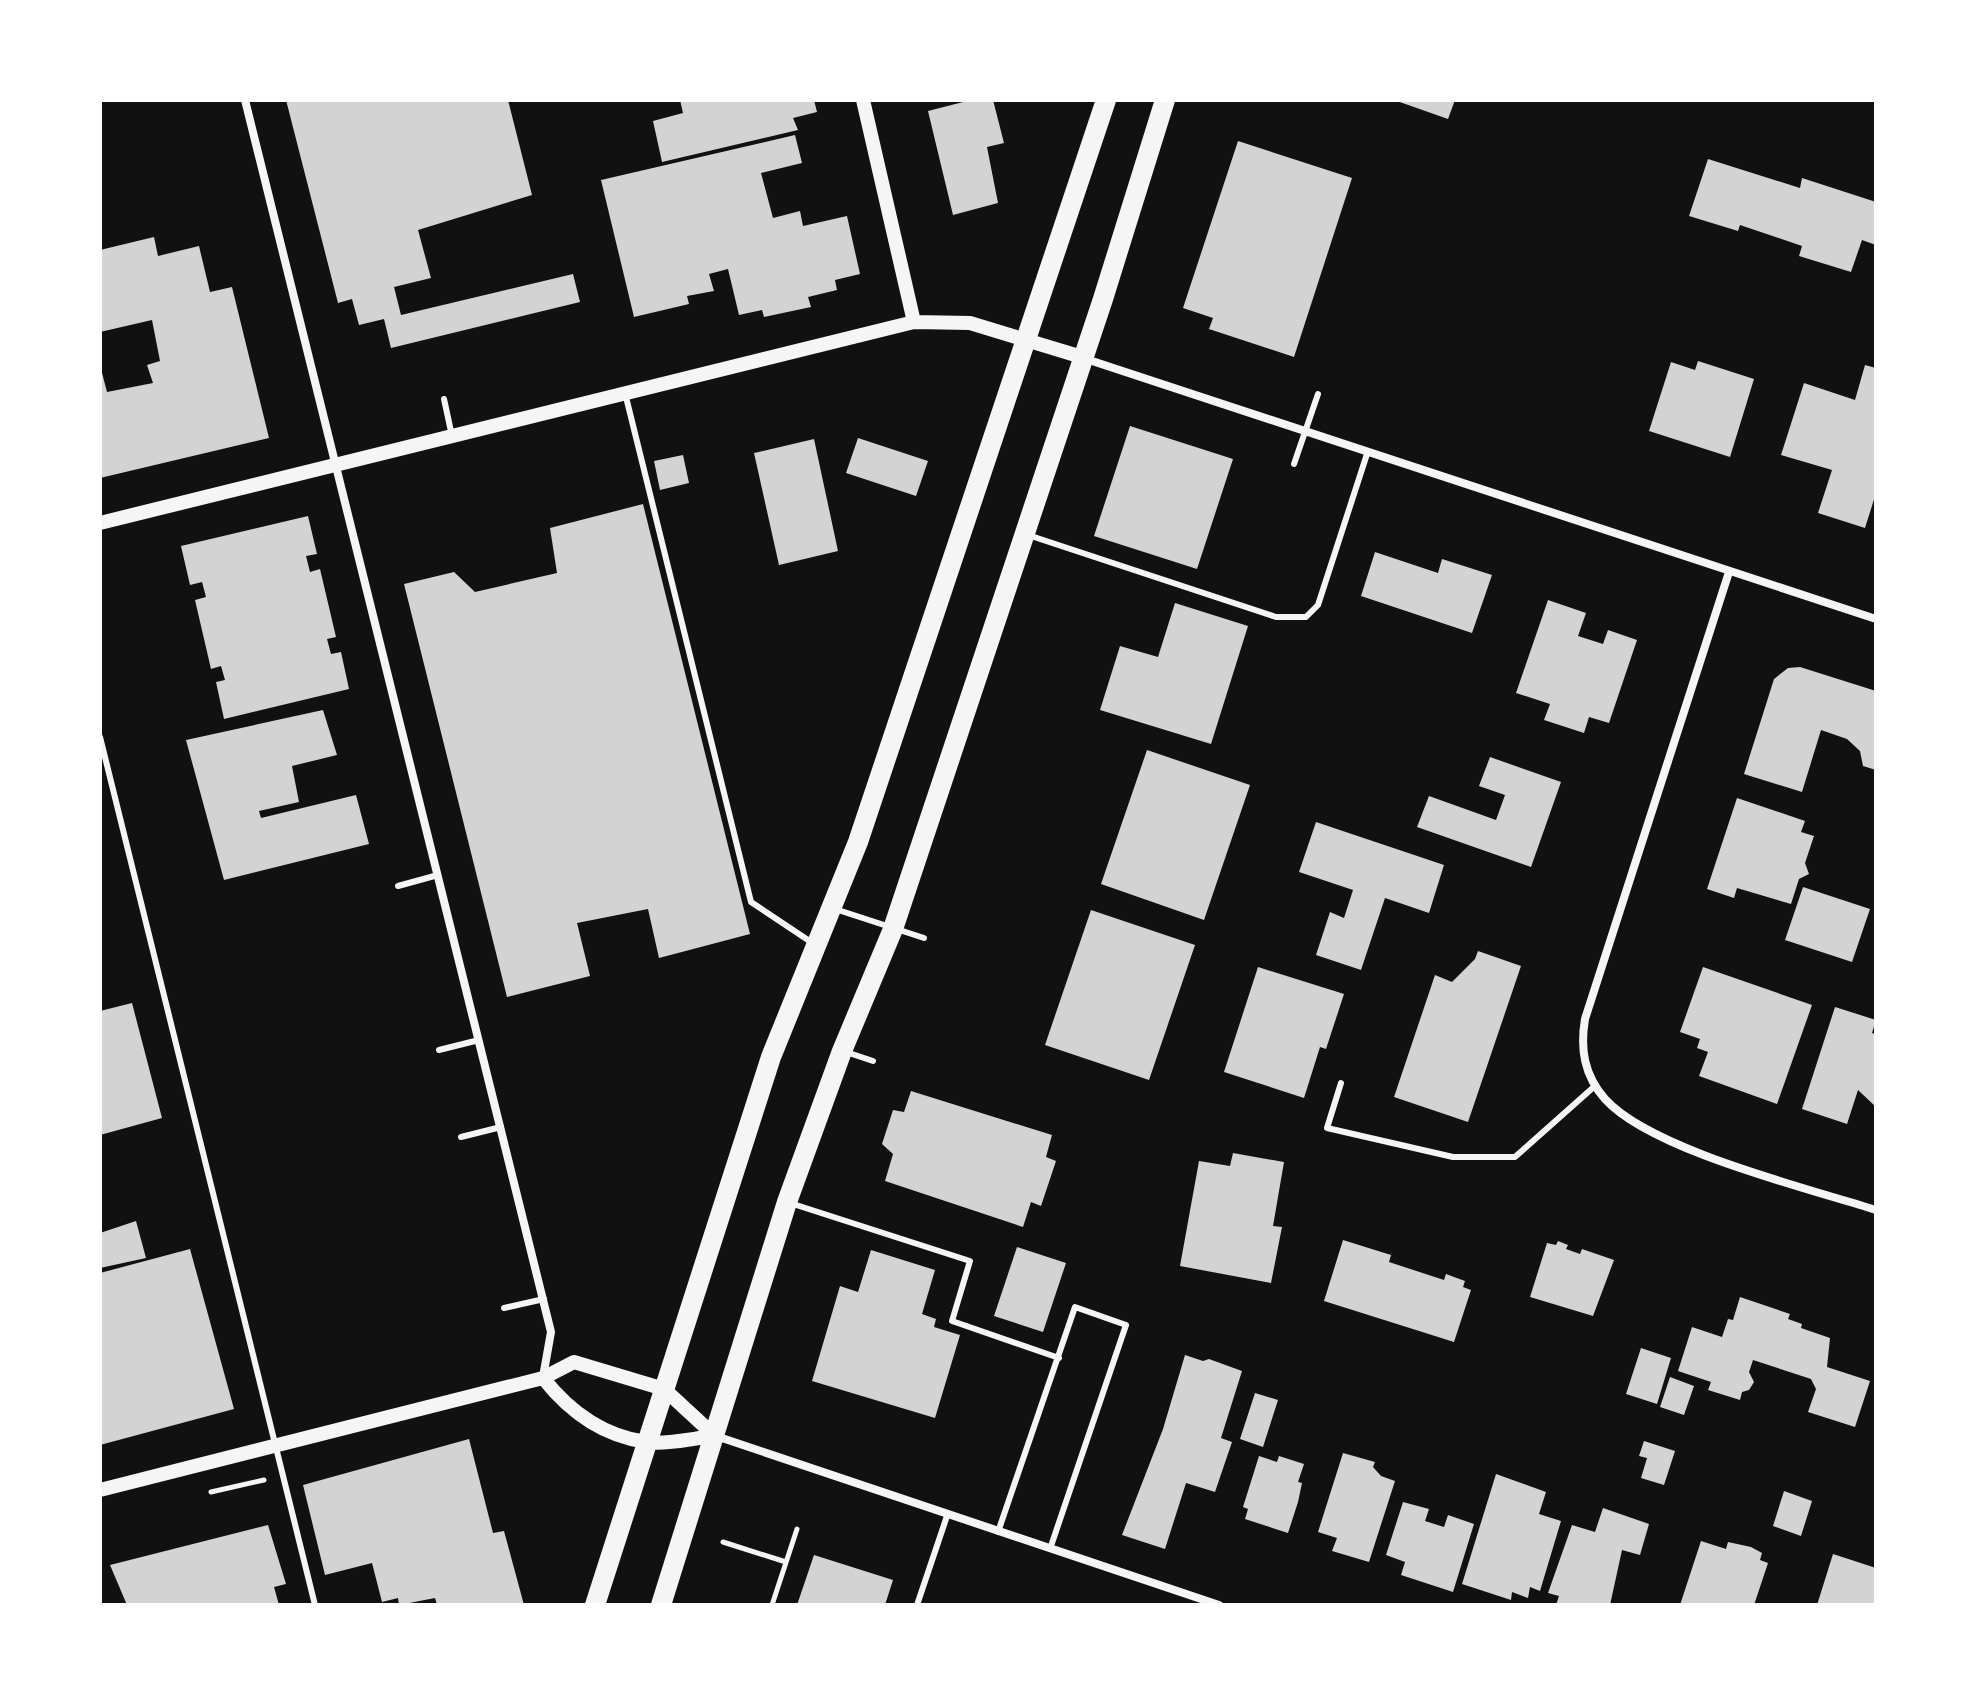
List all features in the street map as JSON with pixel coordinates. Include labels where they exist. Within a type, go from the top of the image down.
[{"type":"main road","points":[[595,1605],[771,1057],[858,842],[1106,100]]},
{"type":"main road","points":[[661,1605],[787,1202],[842,1051],[893,929],[1165,100]]},
{"type":"street","points":[[245,100],[544,1299],[551,1332],[543,1378],[563,1403],[593,1425],[647,1442],[715,1436]]},
{"type":"street","points":[[863,100],[914,322]]},
{"type":"street","points":[[100,523],[914,322],[970,323],[1082,357],[1367,454],[1876,619]]},
{"type":"street","points":[[1729,572],[1585,1019],[1581,1044],[1587,1073],[1604,1098],[1635,1125],[1698,1152],[1876,1210]]},
{"type":"street","points":[[100,1490],[543,1378],[574,1362],[664,1389],[715,1436],[1219,1605]]},
{"type":"lane","points":[[625,393],[751,902],[816,945]]},
{"type":"lane","points":[[1294,464],[1318,394]]},
{"type":"lane","points":[[444,399],[452,436]]},
{"type":"lane","points":[[1025,533],[1276,617],[1306,617],[1318,605],[1367,454]]},
{"type":"lane","points":[[100,737],[315,1605]]},
{"type":"lane","points":[[398,886],[438,875]]},
{"type":"lane","points":[[832,908],[924,938]]},
{"type":"lane","points":[[439,1050],[479,1040]]},
{"type":"lane","points":[[842,1051],[873,1061]]},
{"type":"lane","points":[[1341,1083],[1327,1128],[1453,1157],[1515,1157],[1596,1085]]},
{"type":"lane","points":[[461,1137],[501,1127]]},
{"type":"lane","points":[[787,1202],[970,1261],[952,1321],[1059,1358]]},
{"type":"lane","points":[[504,1308],[544,1299]]},
{"type":"lane","points":[[998,1532],[1075,1307],[1126,1325],[1050,1549]]},
{"type":"lane","points":[[917,1605],[947,1516]]},
{"type":"path","points":[[772,1605],[797,1529]]},
{"type":"path","points":[[723,1542],[786,1562]]},
{"type":"building","points":[[286,100],[508,100],[532,195],[418,230],[431,278],[394,287],[401,315],[573,274],[580,302],[391,348],[384,319],[359,325],[352,299],[338,303]]},
{"type":"building","points":[[680,100],[814,100],[817,112],[793,118],[798,130],[662,162],[653,121],[683,113]]},
{"type":"building","points":[[971,100],[993,100],[1004,143],[987,147],[998,203],[953,215],[928,111]]},
{"type":"building","points":[[1394,100],[1455,100],[1448,119]]},
{"type":"building","points":[[795,135],[802,163],[761,173],[773,218],[800,211],[803,226],[847,216],[860,274],[835,280],[837,290],[808,297],[811,307],[764,317],[762,310],[739,315],[728,269],[709,274],[714,291],[687,296],[689,304],[634,317],[601,180]]},
{"type":"building","points":[[1238,141],[1352,178],[1294,357],[1209,329],[1213,318],[1183,308]]},
{"type":"building","points":[[1708,159],[1800,188],[1802,178],[1876,202],[1876,245],[1862,240],[1851,272],[1799,256],[1802,246],[1740,225],[1738,231],[1689,216]]},
{"type":"building","points":[[154,237],[158,256],[199,246],[210,292],[232,287],[269,438],[100,478],[100,365],[107,392],[153,383],[147,365],[160,361],[152,320],[100,332],[100,250]]},
{"type":"building","points":[[1698,361],[1754,379],[1730,457],[1649,431],[1671,362],[1695,370]]},
{"type":"building","points":[[1865,365],[1876,368],[1876,493],[1865,528],[1818,513],[1832,470],[1781,455],[1804,383],[1855,400]]},
{"type":"building","points":[[1130,426],[1233,459],[1197,569],[1094,536]]},
{"type":"building","points":[[858,438],[928,461],[916,496],[846,473]]},
{"type":"building","points":[[814,439],[838,551],[779,565],[754,453]]},
{"type":"building","points":[[683,455],[689,483],[660,490],[654,461]]},
{"type":"building","points":[[643,504],[750,934],[659,958],[648,909],[577,923],[590,976],[507,997],[404,584],[454,572],[475,592],[557,573],[550,528]]},
{"type":"building","points":[[308,516],[317,554],[306,556],[310,572],[320,569],[336,637],[327,639],[331,654],[341,652],[349,689],[224,719],[216,682],[225,680],[221,666],[211,669],[195,600],[206,597],[202,582],[190,585],[181,546]]},
{"type":"building","points":[[1375,552],[1438,573],[1442,559],[1492,575],[1472,633],[1361,596]]},
{"type":"building","points":[[1548,600],[1586,613],[1578,636],[1603,644],[1608,630],[1637,640],[1609,723],[1589,717],[1584,733],[1544,720],[1550,704],[1516,693]]},
{"type":"building","points":[[1175,603],[1248,626],[1211,744],[1100,710],[1120,646],[1158,657]]},
{"type":"building","points":[[1800,667],[1876,691],[1876,770],[1863,766],[1860,751],[1847,739],[1821,730],[1802,792],[1744,774],[1774,679],[1788,668]]},
{"type":"building","points":[[323,710],[337,755],[292,766],[299,802],[259,811],[261,818],[356,795],[369,844],[224,880],[186,740]]},
{"type":"building","points":[[1147,750],[1250,785],[1204,920],[1101,884]]},
{"type":"building","points":[[1490,757],[1561,782],[1531,867],[1417,827],[1429,796],[1496,820],[1505,795],[1479,786]]},
{"type":"building","points":[[1737,798],[1805,821],[1801,832],[1814,836],[1805,863],[1809,874],[1799,879],[1791,904],[1737,888],[1734,898],[1707,889]]},
{"type":"building","points":[[1316,822],[1444,865],[1429,913],[1385,898],[1361,970],[1316,955],[1330,912],[1344,918],[1353,890],[1299,872]]},
{"type":"building","points":[[1803,887],[1870,909],[1852,962],[1785,940]]},
{"type":"building","points":[[1091,910],[1195,945],[1149,1080],[1045,1045]]},
{"type":"building","points":[[1478,951],[1521,966],[1468,1122],[1394,1097],[1435,975],[1452,982],[1475,959]]},
{"type":"building","points":[[1258,967],[1344,994],[1326,1049],[1320,1047],[1304,1098],[1224,1072]]},
{"type":"building","points":[[1703,967],[1812,1005],[1777,1104],[1699,1076],[1708,1052],[1697,1048],[1700,1039],[1680,1032]]},
{"type":"building","points":[[132,1003],[162,1118],[100,1135],[100,1011]]},
{"type":"building","points":[[1835,1007],[1876,1020],[1872,1033],[1876,1034],[1876,1107],[1858,1090],[1847,1124],[1802,1109]]},
{"type":"building","points":[[911,1091],[1052,1135],[1046,1157],[1056,1161],[1041,1206],[1031,1202],[1023,1227],[885,1181],[893,1154],[882,1144],[893,1110],[904,1112]]},
{"type":"building","points":[[1233,1153],[1284,1162],[1273,1226],[1282,1227],[1271,1283],[1180,1266],[1199,1161],[1230,1166]]},
{"type":"building","points":[[136,1221],[146,1258],[100,1268],[100,1233]]},
{"type":"building","points":[[1343,1240],[1391,1255],[1389,1262],[1444,1280],[1446,1274],[1465,1281],[1463,1287],[1471,1290],[1454,1342],[1324,1301]]},
{"type":"building","points":[[1558,1241],[1568,1245],[1566,1249],[1580,1254],[1582,1249],[1614,1260],[1593,1316],[1530,1297],[1547,1243],[1556,1245]]},
{"type":"building","points":[[1017,1247],[1066,1263],[1043,1332],[994,1316]]},
{"type":"building","points":[[190,1249],[234,1409],[100,1445],[100,1273]]},
{"type":"building","points":[[871,1250],[935,1270],[922,1314],[936,1319],[934,1327],[960,1335],[935,1418],[812,1381],[840,1286],[858,1292]]},
{"type":"building","points":[[1740,1297],[1790,1314],[1788,1319],[1802,1324],[1801,1328],[1830,1338],[1827,1367],[1870,1381],[1855,1427],[1808,1412],[1816,1389],[1811,1379],[1753,1360],[1749,1372],[1754,1382],[1749,1390],[1742,1392],[1740,1400],[1708,1390],[1711,1382],[1678,1371],[1692,1327],[1722,1337],[1728,1319],[1733,1320]]},
{"type":"building","points":[[1641,1348],[1671,1358],[1657,1404],[1626,1394]]},
{"type":"building","points":[[1185,1355],[1203,1361],[1209,1359],[1242,1371],[1221,1438],[1232,1442],[1215,1492],[1186,1483],[1165,1549],[1122,1535],[1163,1429]]},
{"type":"building","points":[[1670,1377],[1694,1386],[1684,1415],[1660,1407]]},
{"type":"building","points":[[1255,1393],[1278,1400],[1263,1447],[1240,1439]]},
{"type":"building","points":[[469,1439],[493,1533],[504,1531],[524,1605],[437,1605],[435,1598],[399,1605],[398,1598],[382,1602],[372,1563],[325,1575],[303,1485]]},
{"type":"building","points":[[1644,1441],[1675,1451],[1664,1485],[1641,1478],[1647,1458],[1639,1456]]},
{"type":"building","points":[[1343,1453],[1375,1462],[1373,1467],[1381,1476],[1395,1481],[1369,1562],[1332,1551],[1337,1538],[1318,1532]]},
{"type":"building","points":[[1259,1456],[1277,1462],[1279,1456],[1304,1464],[1298,1482],[1302,1483],[1298,1502],[1288,1533],[1245,1519],[1248,1509],[1243,1507]]},
{"type":"building","points":[[1496,1474],[1546,1492],[1539,1514],[1561,1521],[1540,1591],[1530,1587],[1528,1598],[1512,1592],[1511,1600],[1462,1584]]},
{"type":"building","points":[[1784,1491],[1812,1501],[1801,1536],[1773,1526]]},
{"type":"building","points":[[1403,1502],[1429,1509],[1425,1521],[1444,1527],[1448,1515],[1474,1524],[1453,1592],[1401,1575],[1405,1562],[1386,1555]]},
{"type":"building","points":[[1603,1508],[1649,1524],[1640,1555],[1622,1550],[1610,1605],[1556,1605],[1559,1596],[1548,1593],[1572,1525],[1595,1532]]},
{"type":"building","points":[[268,1525],[286,1584],[274,1587],[279,1605],[127,1605],[110,1565]]},
{"type":"building","points":[[1701,1541],[1726,1549],[1728,1542],[1762,1553],[1760,1560],[1768,1563],[1754,1605],[1680,1605]]},
{"type":"building","points":[[1833,1554],[1876,1568],[1876,1605],[1817,1605]]},
{"type":"building","points":[[814,1555],[893,1580],[885,1605],[797,1605]]}]
